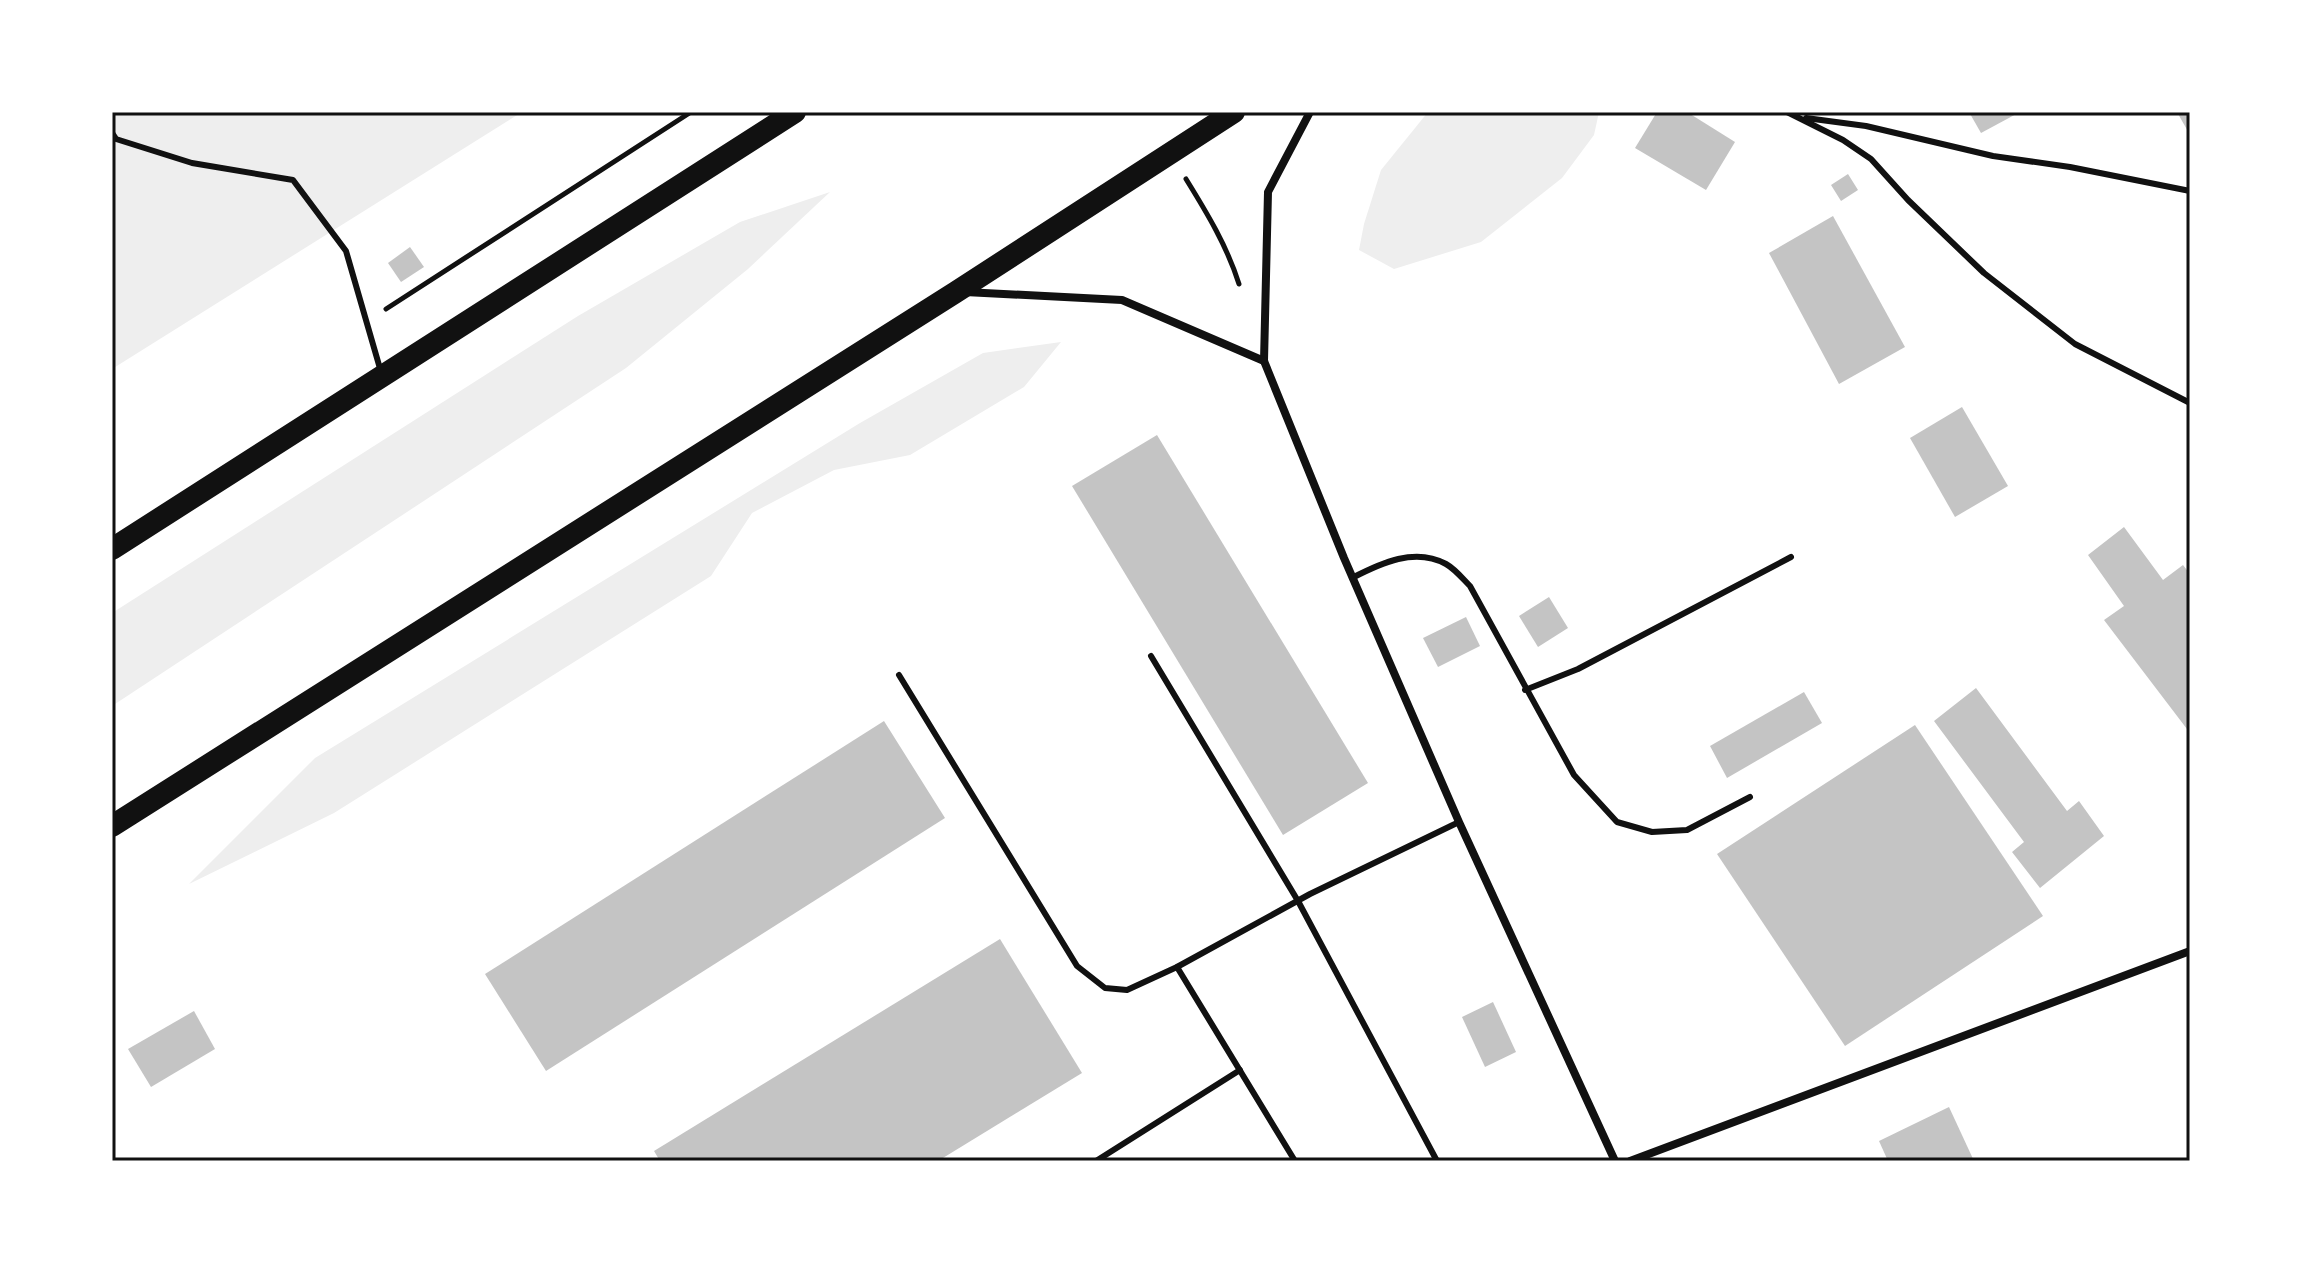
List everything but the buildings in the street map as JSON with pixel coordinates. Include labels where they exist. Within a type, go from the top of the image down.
[{"type":"highway","points":[[112,549],[795,112]]},
{"type":"highway","points":[[112,826],[956,292],[1234,112]]},
{"type":"street","points":[[1310,112],[1268,192],[1264,361],[1352,578],[1459,822],[1615,1161]]},
{"type":"street","points":[[956,292],[1122,300],[1264,361]]},
{"type":"street","points":[[1630,1161],[2190,951]]},
{"type":"lane","points":[[1787,112],[1843,140],[1871,159],[1908,200],[1984,273],[2075,344],[2190,403]]},
{"type":"lane","points":[[1799,117],[1866,126],[1993,156],[2070,167],[2190,191]]},
{"type":"lane","points":[[112,133],[116,139],[192,163],[293,180],[346,251],[382,374]]},
{"type":"lane","points":[[1352,578],[1385,561],[1417,557],[1446,564],[1470,586],[1574,775],[1617,822],[1652,832],[1687,830],[1750,797]]},
{"type":"lane","points":[[1525,690],[1578,669],[1791,557]]},
{"type":"lane","points":[[1151,656],[1298,901],[1437,1161]]},
{"type":"lane","points":[[899,675],[1077,966],[1105,988],[1127,990],[1177,967],[1298,901],[1459,822]]},
{"type":"lane","points":[[1177,967],[1295,1161]]},
{"type":"lane","points":[[1096,1161],[1240,1070]]},
{"type":"path","points":[[367,321],[691,112]]},
{"type":"path","points":[[1180,169],[1212,220],[1241,291]]},
{"type":"shaded area","points":[[112,112],[522,112],[112,369]]},
{"type":"shaded area","points":[[1428,112],[1599,112],[1594,135],[1562,178],[1481,242],[1394,269],[1359,250],[1364,224],[1381,170]]},
{"type":"shaded area","points":[[830,192],[748,269],[626,368],[112,706],[112,613],[578,316],[740,222]]},
{"type":"shaded area","points":[[1061,342],[1024,387],[910,455],[834,470],[752,513],[711,576],[334,813],[189,884],[315,758],[860,423],[983,353]]}]
